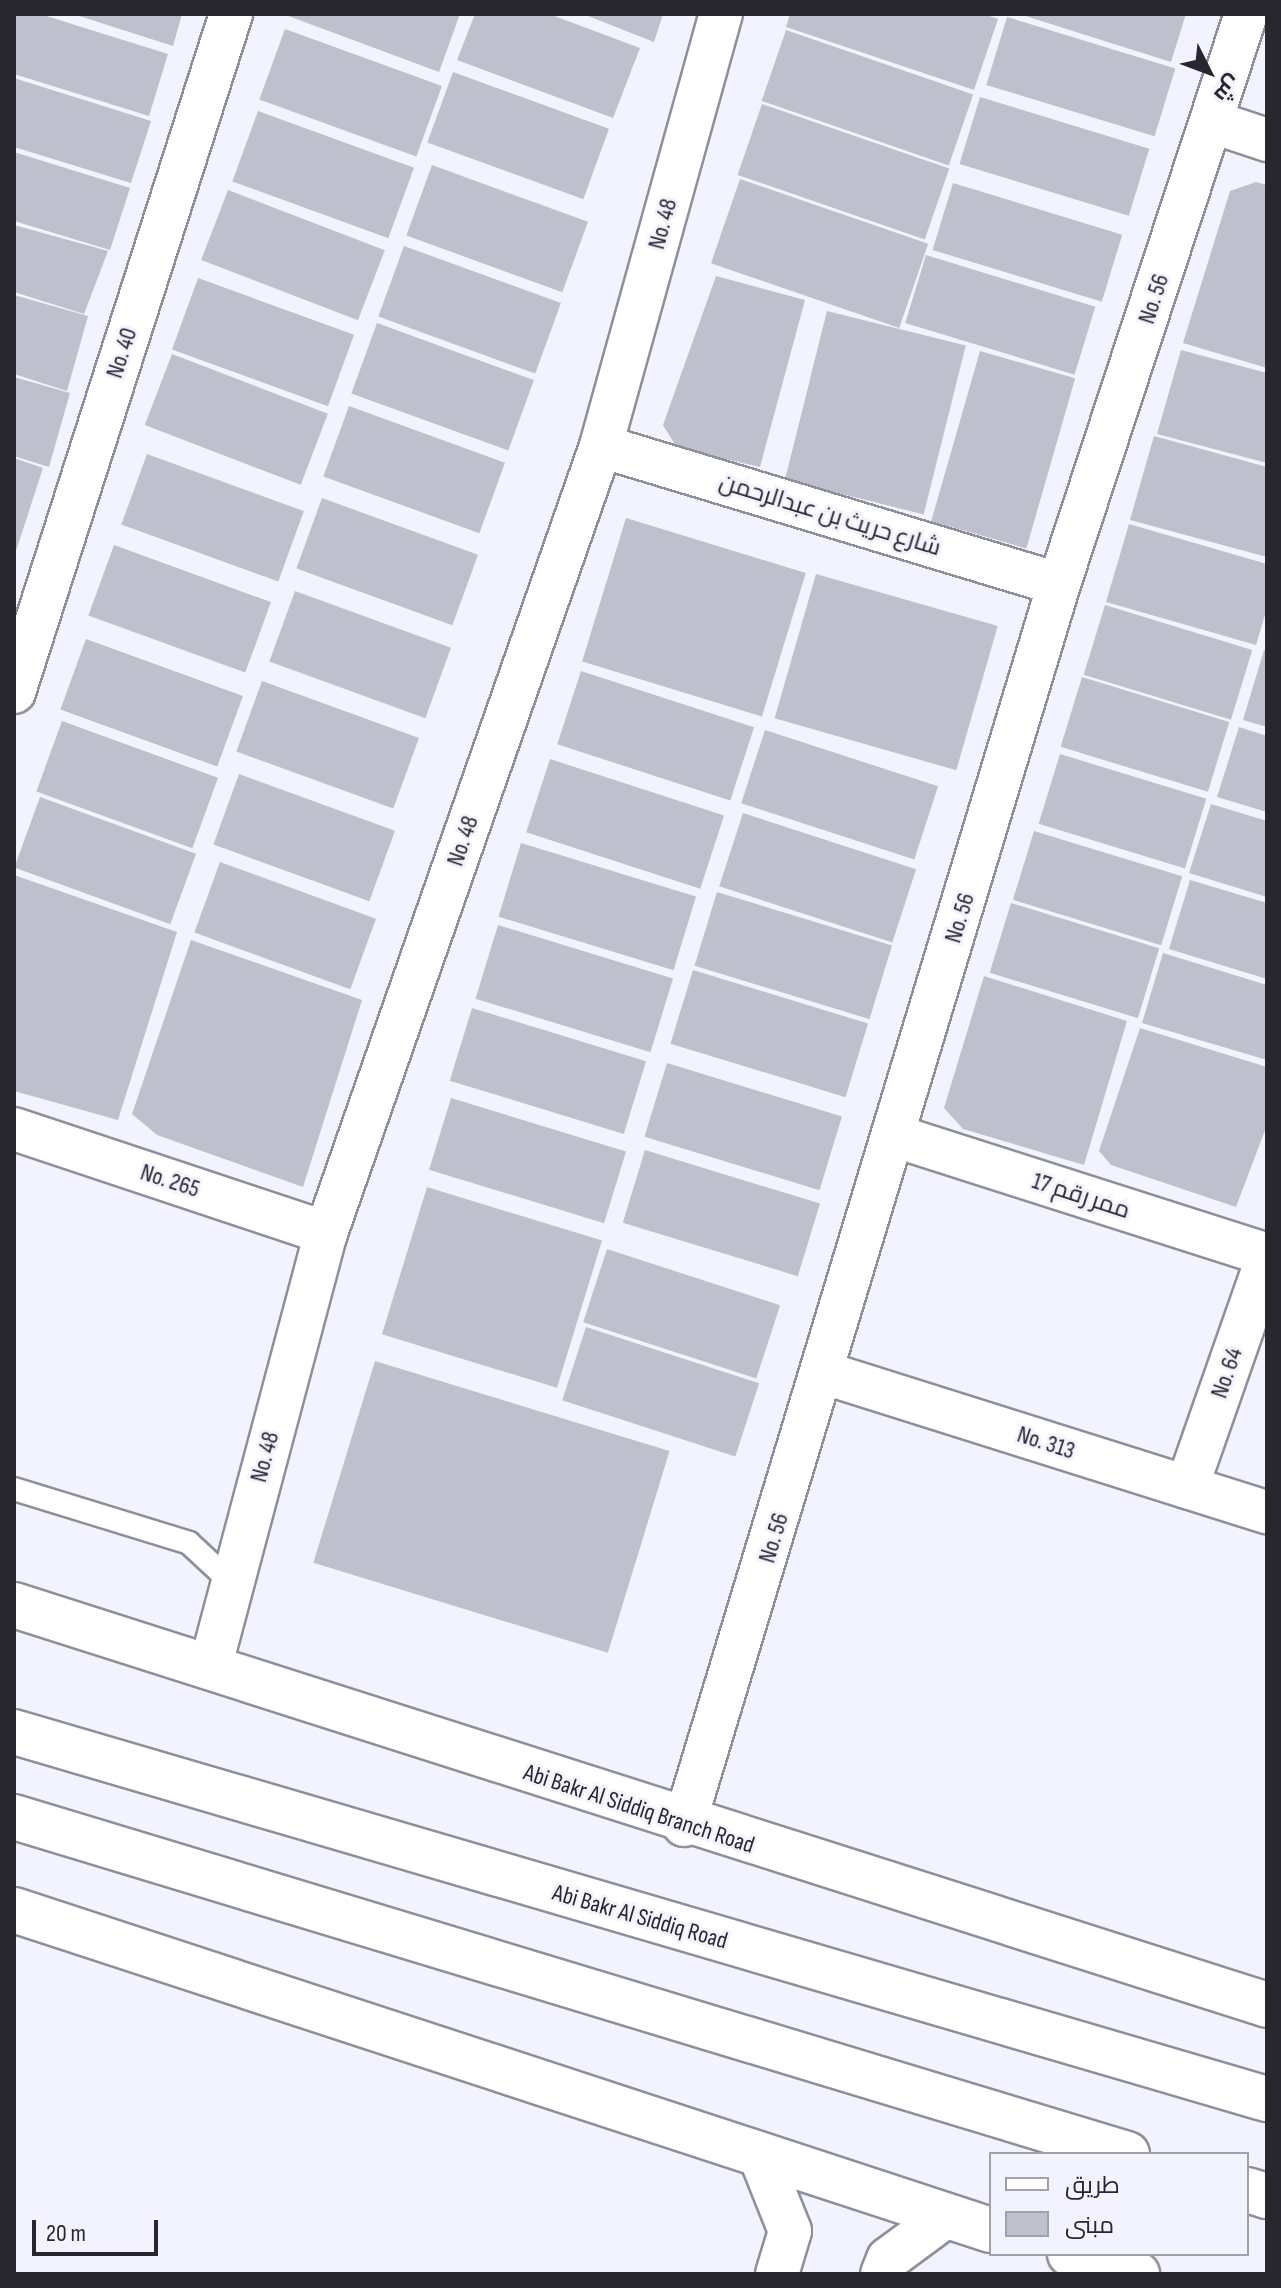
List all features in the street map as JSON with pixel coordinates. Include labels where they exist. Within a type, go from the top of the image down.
[{"type":"main road","name":"Abi Bakr Al Siddiq Branch Road","points":[[14,1605],[684,1825],[1267,2005]]},
{"type":"main road","name":"Abi Bakr Al Siddiq Road","points":[[14,1732],[76,1753],[1267,2099]]},
{"type":"main road","points":[[30,1822],[1120,2152]]},
{"type":"main road","points":[[14,1910],[169,1955],[762,2161],[989,2229]]},
{"type":"main road","points":[[1077,2256],[1137,2274]]},
{"type":"street","name":"No. 40","points":[[14,692],[231,14]]},
{"type":"street","name":"No. 48","points":[[210,1668],[326,1233],[601,446],[721,14]]},
{"type":"street","name":"No. 56","points":[[684,1825],[825,1373],[1059,584],[1246,14]]},
{"type":"street","points":[[1213,122],[1267,140]]},
{"type":"street","name":"شارع حريث بن عبدالرحمن","points":[[601,446],[1059,584]]},
{"type":"street","name":"No. 265","points":[[14,1129],[326,1233]]},
{"type":"street","name":"ممر رقم 17","points":[[895,1136],[1267,1257]]},
{"type":"street","name":"No. 64","points":[[1187,1487],[1267,1257]]},
{"type":"street","name":"No. 313","points":[[825,1373],[1267,1512]]},
{"type":"street","points":[[762,2161],[790,2231],[777,2274]]},
{"type":"street","points":[[882,2274],[888,2259],[945,2217]]},
{"type":"lane","points":[[14,1489],[189,1543],[231,1582]]},
{"type":"building","points":[[14,14],[40,14],[168,54],[149,116],[14,74]]},
{"type":"building","points":[[73,14],[182,14],[173,46]]},
{"type":"building","points":[[283,14],[460,14],[439,72]]},
{"type":"building","points":[[475,14],[549,14],[640,48],[613,118],[457,60]]},
{"type":"building","points":[[583,14],[663,14],[654,42]]},
{"type":"building","points":[[790,14],[984,14],[998,19],[974,90],[786,27]]},
{"type":"building","points":[[1019,14],[1186,14],[1171,62]]},
{"type":"building","points":[[1007,17],[1175,68],[1155,136],[986,85]]},
{"type":"building","points":[[285,29],[442,86],[416,157],[259,99]]},
{"type":"building","points":[[786,30],[973,94],[949,165],[762,101]]},
{"type":"building","points":[[453,72],[609,129],[583,199],[427,142]]},
{"type":"building","points":[[14,78],[151,121],[131,183],[14,147]]},
{"type":"building","points":[[980,97],[1149,149],[1129,216],[960,164]]},
{"type":"building","points":[[762,104],[949,168],[925,239],[738,175]]},
{"type":"building","points":[[258,111],[414,168],[388,238],[232,181]]},
{"type":"building","points":[[14,152],[130,188],[110,250],[14,221]]},
{"type":"building","points":[[432,165],[588,222],[562,292],[406,235]]},
{"type":"building","points":[[740,179],[928,244],[899,328],[711,263]]},
{"type":"building","points":[[1256,182],[1267,185],[1267,368],[1183,343],[1230,191]]},
{"type":"building","points":[[953,183],[1122,235],[1102,302],[933,250]]},
{"type":"building","points":[[228,190],[385,250],[358,320],[201,260]]},
{"type":"building","points":[[14,225],[108,251],[84,314],[14,292]]},
{"type":"building","points":[[404,246],[561,303],[535,374],[378,316]]},
{"type":"building","points":[[926,255],[1095,307],[1075,375],[905,323]]},
{"type":"building","points":[[716,276],[805,300],[760,467],[677,448],[663,425]]},
{"type":"building","points":[[198,278],[354,335],[328,406],[172,349]]},
{"type":"building","points":[[14,295],[88,316],[67,391],[14,374]]},
{"type":"building","points":[[827,311],[966,346],[924,514],[785,480]]},
{"type":"building","points":[[377,323],[534,380],[508,451],[351,393]]},
{"type":"building","points":[[1181,350],[1267,373],[1267,463],[1157,434]]},
{"type":"building","points":[[980,351],[1075,378],[1026,548],[931,521]]},
{"type":"building","points":[[172,354],[328,414],[301,485],[145,425]]},
{"type":"building","points":[[14,377],[70,393],[49,467],[14,456]]},
{"type":"building","points":[[349,406],[505,463],[479,533],[323,476]]},
{"type":"building","points":[[1154,436],[1267,467],[1267,557],[1130,520]]},
{"type":"building","points":[[147,454],[304,511],[278,582],[121,524]]},
{"type":"building","points":[[14,458],[43,468],[15,554],[14,553]]},
{"type":"building","points":[[322,498],[478,555],[452,625],[296,568]]},
{"type":"building","points":[[626,518],[806,573],[762,716],[582,661]]},
{"type":"building","points":[[1129,524],[1267,564],[1267,608],[1256,645],[1106,602]]},
{"type":"building","points":[[114,545],[271,602],[245,673],[88,615]]},
{"type":"building","points":[[816,574],[998,626],[956,770],[775,718]]},
{"type":"building","points":[[295,591],[451,648],[425,718],[269,661]]},
{"type":"building","points":[[1105,605],[1252,650],[1231,720],[1084,675]]},
{"type":"building","points":[[86,639],[243,696],[217,767],[60,709]]},
{"type":"building","points":[[1264,650],[1267,651],[1267,727],[1243,720]]},
{"type":"building","points":[[581,671],[754,727],[730,800],[557,744]]},
{"type":"building","points":[[1082,677],[1229,722],[1208,792],[1061,747]]},
{"type":"building","points":[[262,681],[419,738],[393,809],[236,751]]},
{"type":"building","points":[[62,721],[218,778],[192,848],[36,791]]},
{"type":"building","points":[[1239,727],[1267,736],[1267,812],[1217,797]]},
{"type":"building","points":[[765,730],[938,786],[914,859],[741,803]]},
{"type":"building","points":[[1060,754],[1206,799],[1185,869],[1039,824]]},
{"type":"building","points":[[550,759],[724,816],[700,889],[526,832]]},
{"type":"building","points":[[239,774],[395,831],[369,901],[213,844]]},
{"type":"building","points":[[40,797],[196,854],[170,924],[14,867]]},
{"type":"building","points":[[1211,804],[1267,821],[1267,897],[1189,873]]},
{"type":"building","points":[[743,813],[916,869],[892,942],[719,886]]},
{"type":"building","points":[[1034,831],[1182,876],[1161,945],[1013,900]]},
{"type":"building","points":[[521,843],[696,897],[673,970],[498,917]]},
{"type":"building","points":[[220,862],[376,919],[350,989],[194,932]]},
{"type":"building","points":[[14,875],[177,932],[118,1120],[14,1091]]},
{"type":"building","points":[[1190,880],[1267,903],[1267,979],[1169,949]]},
{"type":"building","points":[[717,892],[892,946],[869,1019],[694,966]]},
{"type":"building","points":[[1011,903],[1159,948],[1138,1018],[990,973]]},
{"type":"building","points":[[498,925],[673,979],[650,1052],[475,999]]},
{"type":"building","points":[[191,940],[362,1000],[303,1187],[157,1135],[132,1114]]},
{"type":"building","points":[[1163,953],[1267,985],[1267,1060],[1142,1023]]},
{"type":"building","points":[[693,970],[868,1024],[845,1097],[670,1044]]},
{"type":"building","points":[[984,976],[1127,1021],[1084,1165],[963,1129],[944,1108]]},
{"type":"building","points":[[472,1008],[646,1061],[624,1134],[450,1081]]},
{"type":"building","points":[[1140,1028],[1267,1067],[1267,1125],[1236,1207],[1111,1165],[1099,1151]]},
{"type":"building","points":[[667,1063],[842,1117],[819,1190],[644,1137]]},
{"type":"building","points":[[451,1098],[626,1152],[604,1223],[429,1170]]},
{"type":"building","points":[[645,1150],[820,1204],[798,1276],[623,1223]]},
{"type":"building","points":[[427,1187],[602,1241],[557,1388],[382,1334]]},
{"type":"building","points":[[607,1249],[780,1305],[756,1378],[583,1322]]},
{"type":"building","points":[[586,1327],[759,1383],[735,1456],[562,1400]]},
{"type":"building","points":[[375,1361],[670,1451],[608,1653],[313,1563]]}]
